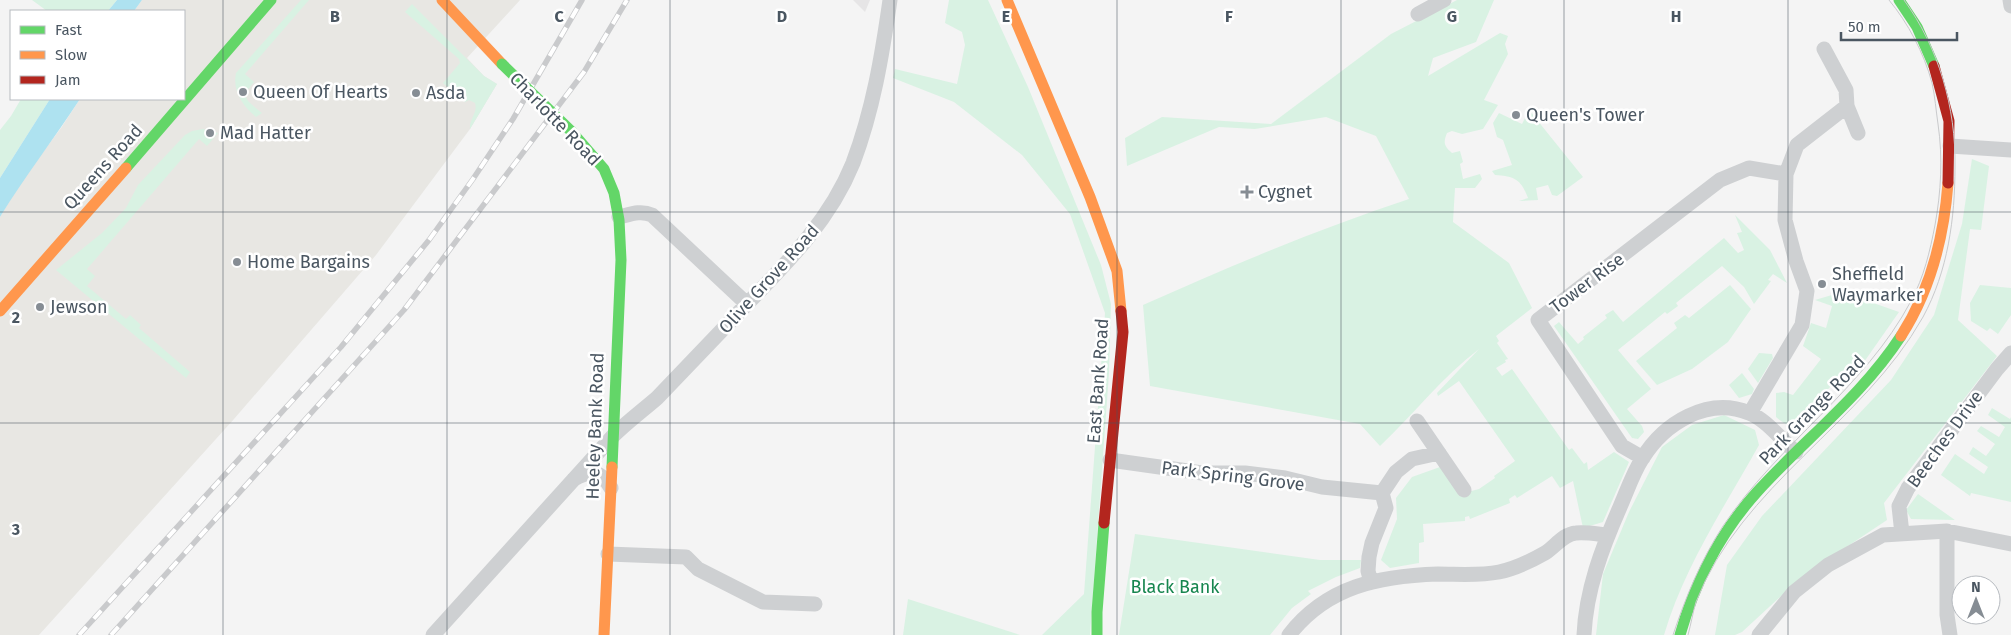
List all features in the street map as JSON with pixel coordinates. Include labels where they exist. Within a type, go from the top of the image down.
[{"type":"main road","name":"Queens Road","points":[[0,311],[189,97],[271,0]]},
{"type":"main road","name":"Charlotte Road","points":[[442,0],[502,64],[572,132],[602,166],[612,189],[620,218]]},
{"type":"main road","name":"East Bank Road","points":[[1007,0],[1090,197],[1118,271],[1122,332],[1097,612],[1097,635]]},
{"type":"main road","name":"Park Grange Road","points":[[1680,635],[1686,610],[1720,541],[1756,494],[1872,376],[1912,318],[1938,250],[1947,207],[1950,146],[1949,123],[1942,91],[1932,62],[1908,12],[1899,0]]},
{"type":"main road","name":"Heeley Bank Road","points":[[604,635],[620,260],[620,218]]},
{"type":"street","name":"Olive Grove Road","points":[[433,635],[628,420],[657,398],[810,236],[836,197],[852,163],[875,94],[890,0]]},
{"type":"street","points":[[2010,0],[2011,6]]},
{"type":"street","points":[[1418,14],[1439,1]]},
{"type":"street","points":[[1824,49],[1846,90],[1847,106],[1858,133]]},
{"type":"street","points":[[1750,413],[1802,325],[1807,291],[1796,261],[1785,220],[1786,174],[1797,145],[1847,106]]},
{"type":"street","points":[[1950,146],[2011,150]]},
{"type":"street","name":"Tower Rise","points":[[1642,458],[1622,446],[1538,320],[1720,180],[1749,168],[1786,174]]},
{"type":"street","points":[[620,218],[643,212],[652,215],[747,304]]},
{"type":"street","name":"Beeches Drive","points":[[1902,534],[1899,506],[1908,488],[2011,353]]},
{"type":"street","points":[[1584,635],[1585,617],[1593,579],[1606,535],[1642,458],[1666,431],[1686,416],[1713,408],[1734,409],[1750,413],[1796,452]]},
{"type":"street","points":[[1417,421],[1464,490]]},
{"type":"street","points":[[1371,582],[1368,571],[1369,557],[1372,543],[1386,508],[1382,493],[1396,472],[1412,460],[1439,453]]},
{"type":"street","name":"Park Spring Grove","points":[[1110,460],[1202,473],[1245,473],[1322,487],[1382,493]]},
{"type":"street","points":[[573,480],[593,472],[601,474],[606,479],[610,488]]},
{"type":"street","points":[[1947,530],[1947,616],[1950,635]]},
{"type":"street","points":[[1758,635],[1794,592],[1828,565],[1883,535],[1947,530],[2011,544]]},
{"type":"street","points":[[1289,635],[1304,618],[1335,595],[1354,586],[1412,576],[1500,572],[1546,552],[1564,537],[1575,533],[1606,535]]},
{"type":"street","points":[[608,554],[686,557],[698,569],[763,602],[816,604]]},
{"type":"shaded area","points":[[142,0],[520,0],[467,58],[484,76],[497,84],[470,129],[376,255],[234,419],[39,635],[0,635],[0,217],[22,180],[79,100],[185,100],[185,10],[135,10]]},
{"type":"shaded area","points":[[853,0],[870,0],[865,12]]},
{"type":"green space","points":[[32,0],[117,0],[109,10],[46,10]]},
{"type":"green space","points":[[301,0],[309,0],[245,74],[254,82],[247,92],[247,99],[262,113],[256,117],[247,108],[237,92],[236,73]]},
{"type":"green space","points":[[949,0],[988,0],[1028,87],[1101,265],[1111,304],[1109,373],[1090,635],[1042,635],[1084,594],[1105,313],[1070,214],[1022,155],[954,102],[893,78],[895,69],[957,84],[965,45],[962,32],[945,23]]},
{"type":"green space","points":[[1457,0],[1494,0],[1476,42],[1433,58],[1428,76],[1500,33],[1508,36],[1505,44],[1508,54],[1484,100],[1498,105],[1483,129],[1462,134],[1452,131],[1447,133],[1445,139],[1446,146],[1452,153],[1460,151],[1463,162],[1460,164],[1463,179],[1480,174],[1482,179],[1475,188],[1455,188],[1453,222],[1509,263],[1532,308],[1496,336],[1499,341],[1497,343],[1508,359],[1496,368],[1502,376],[1512,369],[1569,450],[1572,448],[1584,464],[1587,462],[1588,470],[1614,452],[1629,462],[1603,522],[1583,528],[1573,481],[1560,488],[1552,476],[1517,498],[1515,495],[1509,499],[1510,503],[1470,519],[1469,516],[1465,517],[1465,521],[1423,524],[1424,542],[1419,543],[1419,563],[1390,568],[1381,560],[1397,519],[1396,498],[1412,477],[1440,467],[1460,494],[1479,489],[1515,461],[1459,381],[1438,396],[1437,393],[1479,349],[1453,371],[1380,446],[1360,424],[1150,386],[1143,305],[1275,249],[1409,199],[1376,136],[1326,117],[1255,129],[1219,127],[1127,166],[1125,138],[1162,117],[1271,124],[1391,34]]},
{"type":"green space","points":[[412,4],[484,76],[497,84],[470,129],[476,107],[475,103],[469,100],[465,102],[443,83],[460,63],[459,59],[405,12]]},
{"type":"green space","points":[[20,100],[49,100],[0,178],[0,130]]},
{"type":"green space","points":[[1529,110],[1583,177],[1557,196],[1552,195],[1548,185],[1536,188],[1538,200],[1519,201],[1528,198],[1523,187],[1516,180],[1507,176],[1495,175],[1492,171],[1512,165],[1503,140],[1497,137],[1493,123],[1499,113],[1522,124]]},
{"type":"green space","points":[[203,129],[218,133],[207,146],[199,139],[87,269],[95,276],[87,286],[126,319],[130,315],[141,325],[139,328],[190,372],[186,378],[56,270],[102,233],[126,208],[138,185],[185,135],[192,131]]},
{"type":"green space","points":[[1972,159],[1989,166],[1981,230],[1970,229],[1958,320],[1997,356],[1884,503],[1887,520],[1803,576],[1742,632],[1735,635],[1715,635],[1727,565],[1762,516],[1891,380],[1934,315],[1962,224]]},
{"type":"green space","points":[[1735,215],[1770,250],[1787,283],[1773,274],[1768,280],[1771,281],[1754,304],[1744,287],[1722,266],[1676,303],[1678,306],[1667,314],[1665,312],[1618,350],[1651,389],[1627,409],[1642,426],[1644,432],[1638,439],[1632,438],[1554,326],[1559,322],[1578,344],[1584,339],[1583,337],[1607,318],[1605,315],[1613,310],[1623,322],[1724,238],[1738,253],[1744,250],[1737,233],[1742,232]]},
{"type":"green space","points":[[1730,285],[1751,309],[1728,342],[1692,369],[1657,385],[1636,361],[1677,328],[1674,323],[1685,315],[1689,318]]},
{"type":"green space","points":[[1980,285],[2011,288],[2011,315],[1998,334],[1990,328],[1987,331],[1971,321],[1970,303]]},
{"type":"green space","points":[[1842,292],[1899,312],[1864,362],[1858,358],[1806,412],[1811,417],[1797,424],[1785,424],[1776,417],[1776,393],[1784,392],[1793,395],[1821,359],[1803,346],[1811,323],[1826,328],[1832,306],[1815,300]]},
{"type":"green space","points":[[1759,353],[1772,354],[1773,358],[1758,383],[1748,369]]},
{"type":"green space","points":[[1742,373],[1754,389],[1752,394],[1739,398],[1729,385]]},
{"type":"green space","points":[[1992,408],[2010,419],[2011,417],[2011,502],[1971,493],[1970,496],[1941,475],[1955,454],[1984,474],[1988,467],[1969,454],[1973,447],[1986,456],[1995,444],[1977,431],[1981,426],[1999,437],[2005,427],[1988,415]]},
{"type":"green space","points":[[1724,415],[1755,430],[1759,445],[1719,514],[1682,585],[1664,635],[1596,635],[1603,574],[1629,512],[1662,447],[1692,425]]},
{"type":"green space","points":[[1918,494],[1955,520],[1911,519],[1906,510]]},
{"type":"green space","name":"Black Bank","points":[[1135,534],[1320,560],[1361,560],[1360,568],[1308,591],[1311,594],[1292,608],[1270,635],[1119,635]]},
{"type":"green space","points":[[908,599],[1020,635],[903,635]]},
{"type":"water","points":[[117,0],[142,0],[135,10],[109,10]]},
{"type":"water","points":[[49,100],[79,100],[0,217],[0,178]]},
{"type":"tram line","points":[[1673,635],[1695,579],[1723,526],[1769,468],[1846,389],[1870,361],[1892,332],[1911,301],[1923,273],[1929,254],[1939,200],[1941,175],[1940,137],[1935,98],[1925,61],[1909,28],[1889,0]]},
{"type":"tram line","points":[[1688,635],[1696,602],[1716,561],[1742,523],[1772,489],[1869,390],[1898,355],[1923,317],[1939,281],[1948,244],[1954,205],[1955,145],[1949,101],[1936,58],[1927,38],[1904,0]]},
{"type":"railway","points":[[79,635],[341,347],[429,240],[513,119],[582,0]]},
{"type":"railway","points":[[111,635],[404,310],[584,72],[627,0]]},
{"type":"traffic: fast","points":[[185,100],[271,0]]},
{"type":"traffic: fast","points":[[1899,0],[1917,27],[1934,66]]},
{"type":"traffic: fast","points":[[502,64],[572,132]]},
{"type":"traffic: fast","points":[[126,168],[185,100]]},
{"type":"traffic: fast","points":[[572,132],[604,169],[614,193],[619,220],[621,260],[612,467]]},
{"type":"traffic: fast","points":[[1680,635],[1701,577],[1731,524],[1775,473],[1851,398],[1886,358],[1901,336]]},
{"type":"traffic: fast","points":[[1097,635],[1104,523]]},
{"type":"traffic: slow","points":[[442,0],[502,64]]},
{"type":"traffic: slow","points":[[1007,0],[1090,197],[1117,271],[1121,311]]},
{"type":"traffic: slow","points":[[0,311],[126,168]]},
{"type":"traffic: slow","points":[[1901,336],[1920,301],[1934,263],[1943,223],[1948,183]]},
{"type":"traffic: slow","points":[[604,635],[612,467]]},
{"type":"traffic: jam","points":[[1934,66],[1949,121],[1948,183]]},
{"type":"traffic: jam","points":[[1104,523],[1123,332],[1121,311]]},
{"type":"place","name":"Queen Of Hearts","points":[[243,92]]},
{"type":"place","name":"Asda","points":[[416,93]]},
{"type":"place","name":"Queen's Tower","points":[[1516,115]]},
{"type":"place","name":"Mad Hatter","points":[[210,133]]},
{"type":"place","name":"Cygnet","points":[[1247,192]]},
{"type":"place","name":"Home Bargains","points":[[237,262]]},
{"type":"place","name":"Sheffield Waymarker","points":[[1822,284]]},
{"type":"place","name":"Jewson","points":[[40,307]]}]
